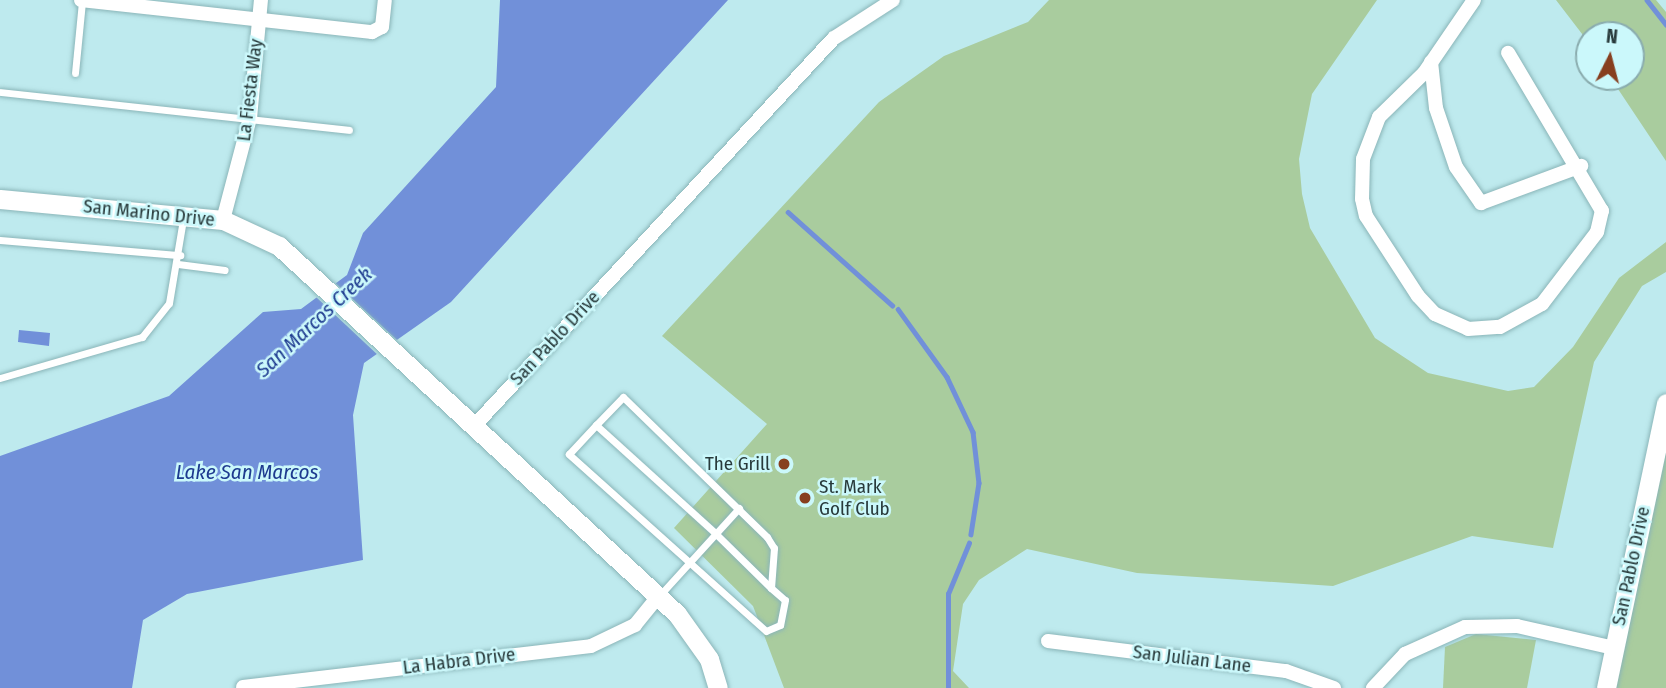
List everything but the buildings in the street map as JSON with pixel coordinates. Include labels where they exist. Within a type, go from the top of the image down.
[{"type":"street","points":[[82,0],[137,3],[372,32],[382,27],[385,0]]},
{"type":"street","name":"La Fiesta Way","points":[[223,220],[250,118],[261,0]]},
{"type":"street","name":"San Pablo Drive","points":[[475,424],[834,38],[893,0]]},
{"type":"street","points":[[1474,0],[1431,62],[1379,117],[1363,159],[1362,199],[1366,216],[1435,314],[1468,329],[1500,327],[1542,304],[1597,232],[1601,200],[1508,53]]},
{"type":"street","points":[[1431,62],[1436,108],[1452,155],[1466,189],[1481,204],[1581,166]]},
{"type":"street","name":"San Marino Drive","points":[[0,199],[223,220],[279,246],[475,424]]},
{"type":"street","name":"San Pablo Drive","points":[[1606,688],[1666,403]]},
{"type":"street","points":[[475,424],[695,635],[718,688]]},
{"type":"street","name":"La Habra Drive","points":[[243,687],[590,646],[635,625],[657,598]]},
{"type":"street","points":[[1373,688],[1405,654],[1465,627],[1517,626],[1614,648]]},
{"type":"street","name":"San Julian Lane","points":[[1048,641],[1286,671],[1334,688]]},
{"type":"lane","points":[[75,73],[82,0]]},
{"type":"lane","points":[[0,92],[349,130]]},
{"type":"lane","points":[[0,378],[142,337],[169,303],[180,255],[184,215]]},
{"type":"lane","points":[[0,240],[180,255]]},
{"type":"lane","points":[[177,264],[225,270]]},
{"type":"lane","points":[[596,425],[716,534],[772,589],[785,600],[780,625],[766,631],[692,560],[569,454],[596,425],[623,397],[739,508],[774,548],[772,589]]},
{"type":"lane","points":[[657,598],[739,508]]},
{"type":"green space","points":[[1049,0],[1377,0],[1312,94],[1299,159],[1302,194],[1310,228],[1375,338],[1428,373],[1508,391],[1534,387],[1573,347],[1619,278],[1666,242],[1666,272],[1642,286],[1594,362],[1553,548],[1472,536],[1333,586],[1137,573],[1027,549],[979,580],[963,604],[953,671],[969,688],[784,688],[753,606],[674,528],[767,424],[662,336],[879,102],[944,56],[1028,22]]},
{"type":"green space","points":[[1556,0],[1656,0],[1666,12],[1666,161],[1619,91],[1645,91],[1645,21],[1575,21],[1575,25]]},
{"type":"green space","points":[[1666,401],[1666,688],[1606,688]]},
{"type":"green space","points":[[1476,634],[1536,640],[1527,688],[1443,688],[1445,647]]},
{"type":"water","name":"Lake San Marcos","points":[[500,0],[728,0],[451,302],[364,363],[353,415],[363,560],[187,594],[143,620],[132,688],[0,688],[0,456],[169,396],[263,312],[301,309],[347,275],[363,233],[496,87]]},
{"type":"water","points":[[19,330],[50,333],[49,346],[18,342]]},
{"type":"pier","points":[[333,281],[398,341],[379,356],[314,295]]},
{"type":"waterway","points":[[1647,0],[1666,24]]},
{"type":"waterway","points":[[788,212],[892,305]]},
{"type":"waterway","points":[[898,309],[947,377],[973,432],[979,483],[971,534]]},
{"type":"waterway","points":[[948,688],[948,594],[969,543]]},
{"type":"place","name":"The Grill","points":[[784,464]]},
{"type":"place","name":"St. Mark Golf Club","points":[[805,498]]},
{"type":"water label","name":"San Marcos Creek","points":[[314,322]]}]
